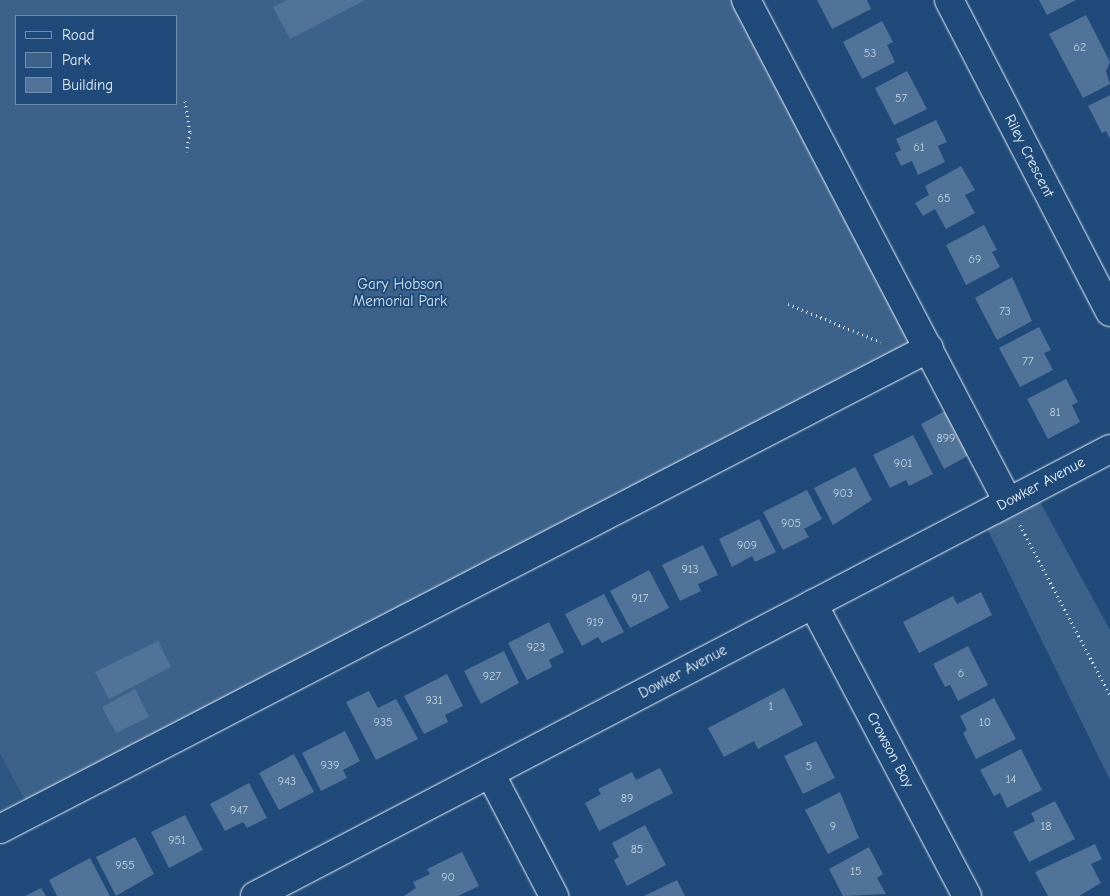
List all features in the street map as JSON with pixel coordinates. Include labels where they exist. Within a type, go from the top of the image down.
[{"type":"street","points":[[746,0],[921,352],[1008,502]]},
{"type":"street","name":"Riley Crescent","points":[[949,0],[1110,312]]},
{"type":"street","points":[[0,829],[921,352]]},
{"type":"street","name":"Dowker Avenue","points":[[255,896],[1110,448]]},
{"type":"street","name":"Crowson Bay","points":[[813,604],[967,896]]},
{"type":"street","points":[[490,773],[554,896]]},
{"type":"path","points":[[186,101],[190,132],[186,152]]},
{"type":"path","points":[[788,304],[921,352]]},
{"type":"path","points":[[1008,502],[1110,695]]},
{"type":"shaded area","points":[[0,754],[27,804],[0,829]]},
{"type":"green space","name":"Gary Hobson Memorial Park","points":[[0,0],[746,0],[929,348],[27,804],[0,754]]},
{"type":"green space","points":[[1033,489],[1110,630],[1110,780],[981,516]]},
{"type":"building","points":[[287,0],[365,0],[290,39],[273,7]]},
{"type":"building","points":[[817,0],[867,0],[871,9],[832,29]]},
{"type":"building","points":[[1039,0],[1076,0],[1047,15]]},
{"type":"building","points":[[1086,15],[1110,62],[1106,71],[1110,84],[1083,98],[1049,34]]},
{"type":"building","points":[[882,21],[893,42],[887,45],[895,62],[862,79],[843,42]]},
{"type":"building","points":[[907,71],[927,109],[894,125],[875,88]]},
{"type":"building","points":[[1110,95],[1110,139],[1106,131],[1102,133],[1088,106]]},
{"type":"building","points":[[936,120],[947,142],[938,146],[945,162],[918,175],[912,161],[901,166],[895,153],[901,150],[896,139]]},
{"type":"building","points":[[961,166],[975,190],[965,195],[975,213],[946,229],[935,209],[923,216],[915,203],[929,195],[925,186]]},
{"type":"building","points":[[984,225],[997,250],[992,252],[1000,267],[966,285],[946,245]]},
{"type":"building","points":[[1012,277],[1032,321],[997,340],[975,298]]},
{"type":"building","points":[[1039,327],[1051,350],[1044,353],[1053,370],[1020,387],[999,348]]},
{"type":"building","points":[[1066,379],[1078,402],[1072,405],[1080,422],[1048,439],[1027,399]]},
{"type":"building","points":[[947,410],[971,454],[944,469],[921,424]]},
{"type":"building","points":[[913,435],[933,474],[909,486],[906,480],[890,488],[873,455]]},
{"type":"building","points":[[855,467],[872,500],[833,525],[814,488]]},
{"type":"building","points":[[807,490],[822,519],[804,529],[809,537],[783,550],[763,512]]},
{"type":"building","points":[[759,519],[776,552],[755,562],[752,556],[732,567],[719,539]]},
{"type":"building","points":[[703,545],[718,575],[698,584],[701,591],[680,601],[662,565]]},
{"type":"building","points":[[649,570],[669,608],[630,628],[610,591]]},
{"type":"building","points":[[981,592],[992,615],[919,653],[903,622],[953,596],[957,604]]},
{"type":"building","points":[[604,594],[624,632],[602,643],[598,637],[582,646],[565,614]]},
{"type":"building","points":[[549,622],[564,652],[549,660],[552,667],[527,680],[508,643]]},
{"type":"building","points":[[158,641],[171,667],[109,699],[95,672]]},
{"type":"building","points":[[968,646],[988,685],[958,701],[950,685],[945,687],[933,664]]},
{"type":"building","points":[[504,651],[519,683],[481,704],[464,671]]},
{"type":"building","points":[[447,674],[463,706],[445,715],[448,722],[424,734],[404,696]]},
{"type":"building","points":[[784,688],[803,725],[758,749],[754,741],[724,757],[708,728]]},
{"type":"building","points":[[135,689],[149,717],[116,733],[102,707]]},
{"type":"building","points":[[369,691],[378,708],[396,699],[418,739],[376,760],[346,702]]},
{"type":"building","points":[[994,698],[1016,739],[976,759],[963,733],[967,730],[960,716]]},
{"type":"building","points":[[345,731],[360,761],[343,770],[347,778],[321,791],[302,753]]},
{"type":"building","points":[[816,741],[835,778],[803,794],[784,756]]},
{"type":"building","points":[[1021,749],[1042,790],[1007,808],[1000,793],[994,796],[980,770]]},
{"type":"building","points":[[294,754],[314,792],[279,810],[259,773]]},
{"type":"building","points":[[660,768],[673,793],[599,831],[585,803],[601,794],[598,789],[632,772],[636,780]]},
{"type":"building","points":[[249,783],[267,818],[247,828],[243,822],[225,831],[210,804]]},
{"type":"building","points":[[840,792],[859,838],[828,854],[805,810]]},
{"type":"building","points":[[1055,801],[1075,839],[1029,862],[1013,832],[1035,821],[1031,813]]},
{"type":"building","points":[[185,815],[203,850],[169,868],[151,832]]},
{"type":"building","points":[[645,825],[666,865],[627,886],[614,860],[619,857],[612,843]]},
{"type":"building","points":[[135,837],[154,874],[116,896],[96,857]]},
{"type":"building","points":[[1095,844],[1102,859],[1091,864],[1101,883],[1079,896],[1048,896],[1035,872]]},
{"type":"building","points":[[869,847],[883,874],[877,878],[886,894],[843,896],[829,869]]},
{"type":"building","points":[[462,852],[479,886],[458,896],[404,896],[416,888],[413,882],[430,874],[427,869]]},
{"type":"building","points":[[90,858],[110,896],[57,896],[49,880]]},
{"type":"building","points":[[677,880],[685,896],[644,896]]},
{"type":"building","points":[[41,888],[46,896],[25,896]]}]
